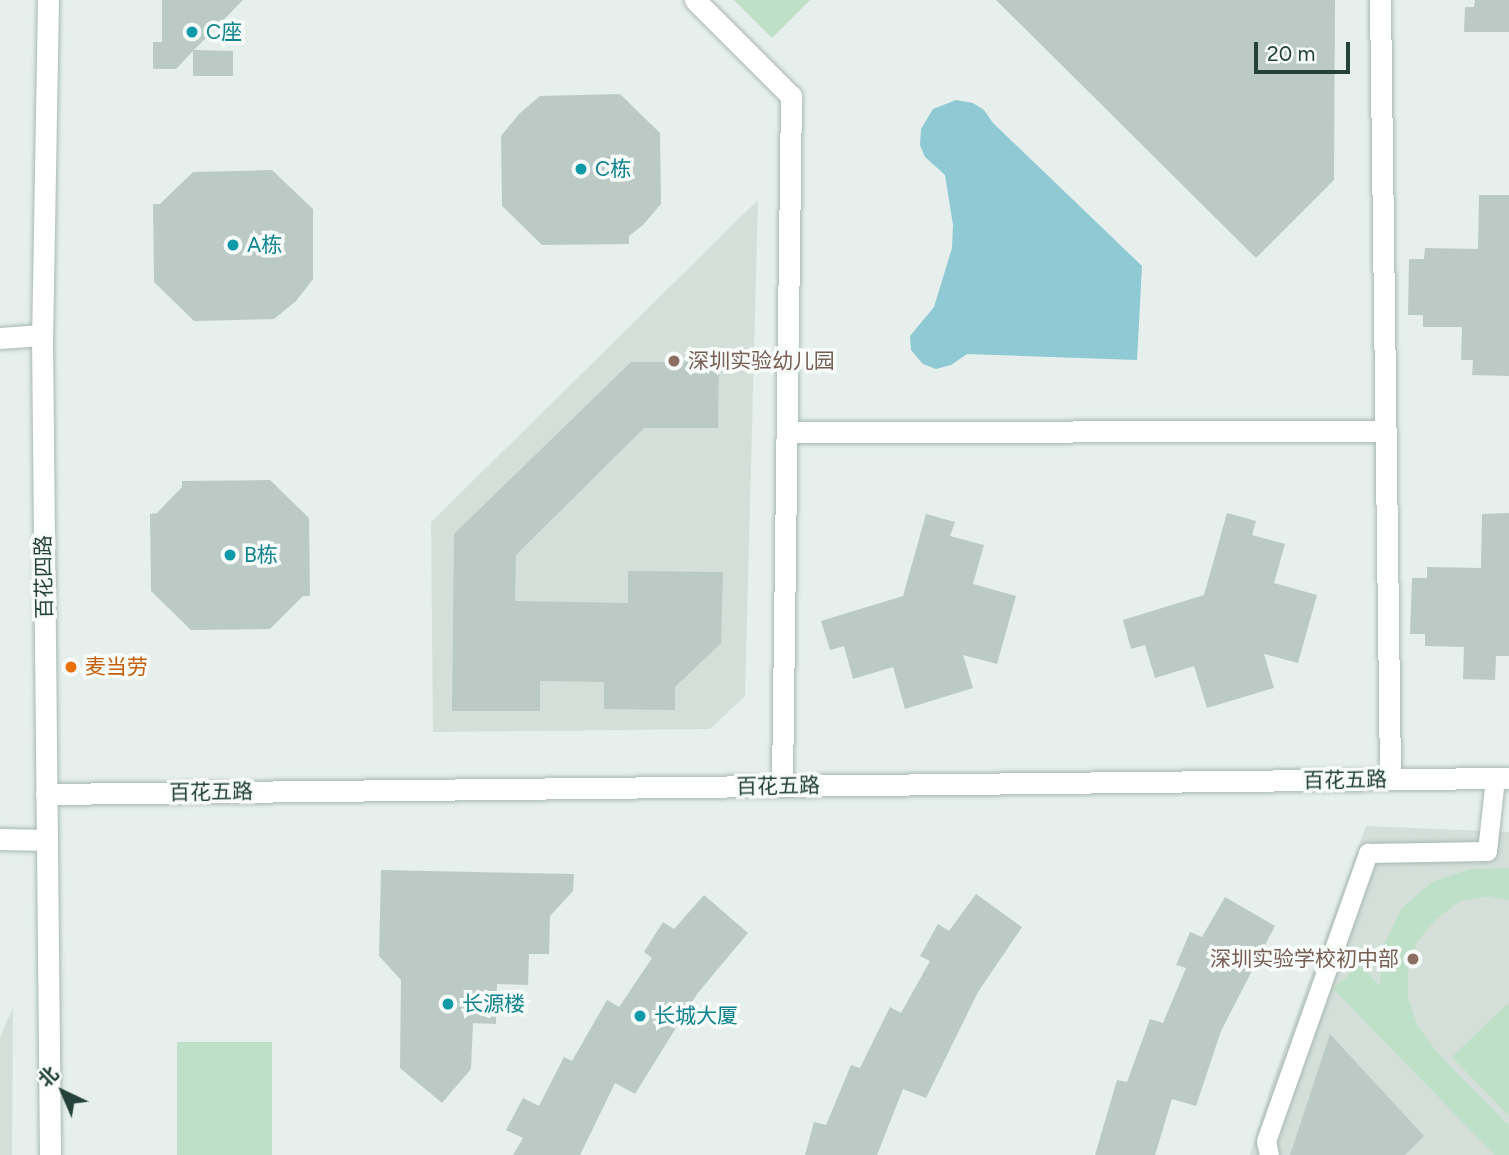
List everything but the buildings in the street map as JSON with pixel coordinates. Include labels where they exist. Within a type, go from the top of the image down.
[{"type":"street","name":"百花四路","points":[[48,0],[42,335],[50,1155]]},
{"type":"street","points":[[695,0],[791,96],[782,786]]},
{"type":"street","points":[[1380,0],[1390,779]]},
{"type":"street","points":[[0,338],[42,335]]},
{"type":"street","points":[[787,432],[1385,430]]},
{"type":"street","name":"百花五路","points":[[46,794],[1502,778]]},
{"type":"street","points":[[0,839],[47,840]]},
{"type":"lane","points":[[1269,1155],[1266,1141],[1368,853],[1488,850],[1502,778]]},
{"type":"shaded area","name":"深圳实验幼儿园","points":[[758,200],[745,696],[710,729],[433,732],[431,522]]},
{"type":"shaded area","name":"深圳实验学校初中部","points":[[1366,826],[1509,832],[1509,1155],[1250,1155],[1271,1086]]},
{"type":"shaded area","points":[[13,1008],[12,1155],[0,1155],[0,1037]]},
{"type":"green space","points":[[734,0],[810,0],[772,38]]},
{"type":"green space","points":[[1509,868],[1509,900],[1489,896],[1460,901],[1435,920],[1417,942],[1408,970],[1408,998],[1417,1025],[1438,1053],[1509,1126],[1509,1155],[1495,1155],[1333,989],[1359,965],[1380,986],[1384,945],[1402,908],[1432,882],[1470,869]]},
{"type":"green space","points":[[1509,1002],[1509,1116],[1452,1057]]},
{"type":"green space","points":[[177,1042],[272,1042],[272,1155],[177,1155]]},
{"type":"water","points":[[956,100],[973,103],[984,110],[993,123],[1142,266],[1137,360],[967,354],[951,365],[936,369],[923,364],[911,350],[910,336],[934,307],[952,248],[953,225],[945,175],[925,157],[920,145],[921,129],[933,109]]},
{"type":"place","name":"C座","points":[[192,32]]},
{"type":"place","name":"C栋","points":[[581,169]]},
{"type":"place","name":"A栋","points":[[233,245]]},
{"type":"place","name":"深圳实验幼儿园","points":[[674,361]]},
{"type":"place","name":"B栋","points":[[230,555]]},
{"type":"place","name":"麦当劳","points":[[71,667]]},
{"type":"place","name":"深圳实验学校初中部","points":[[1413,959]]},
{"type":"place","name":"长源楼","points":[[448,1004]]},
{"type":"place","name":"长城大厦","points":[[640,1016]]}]
